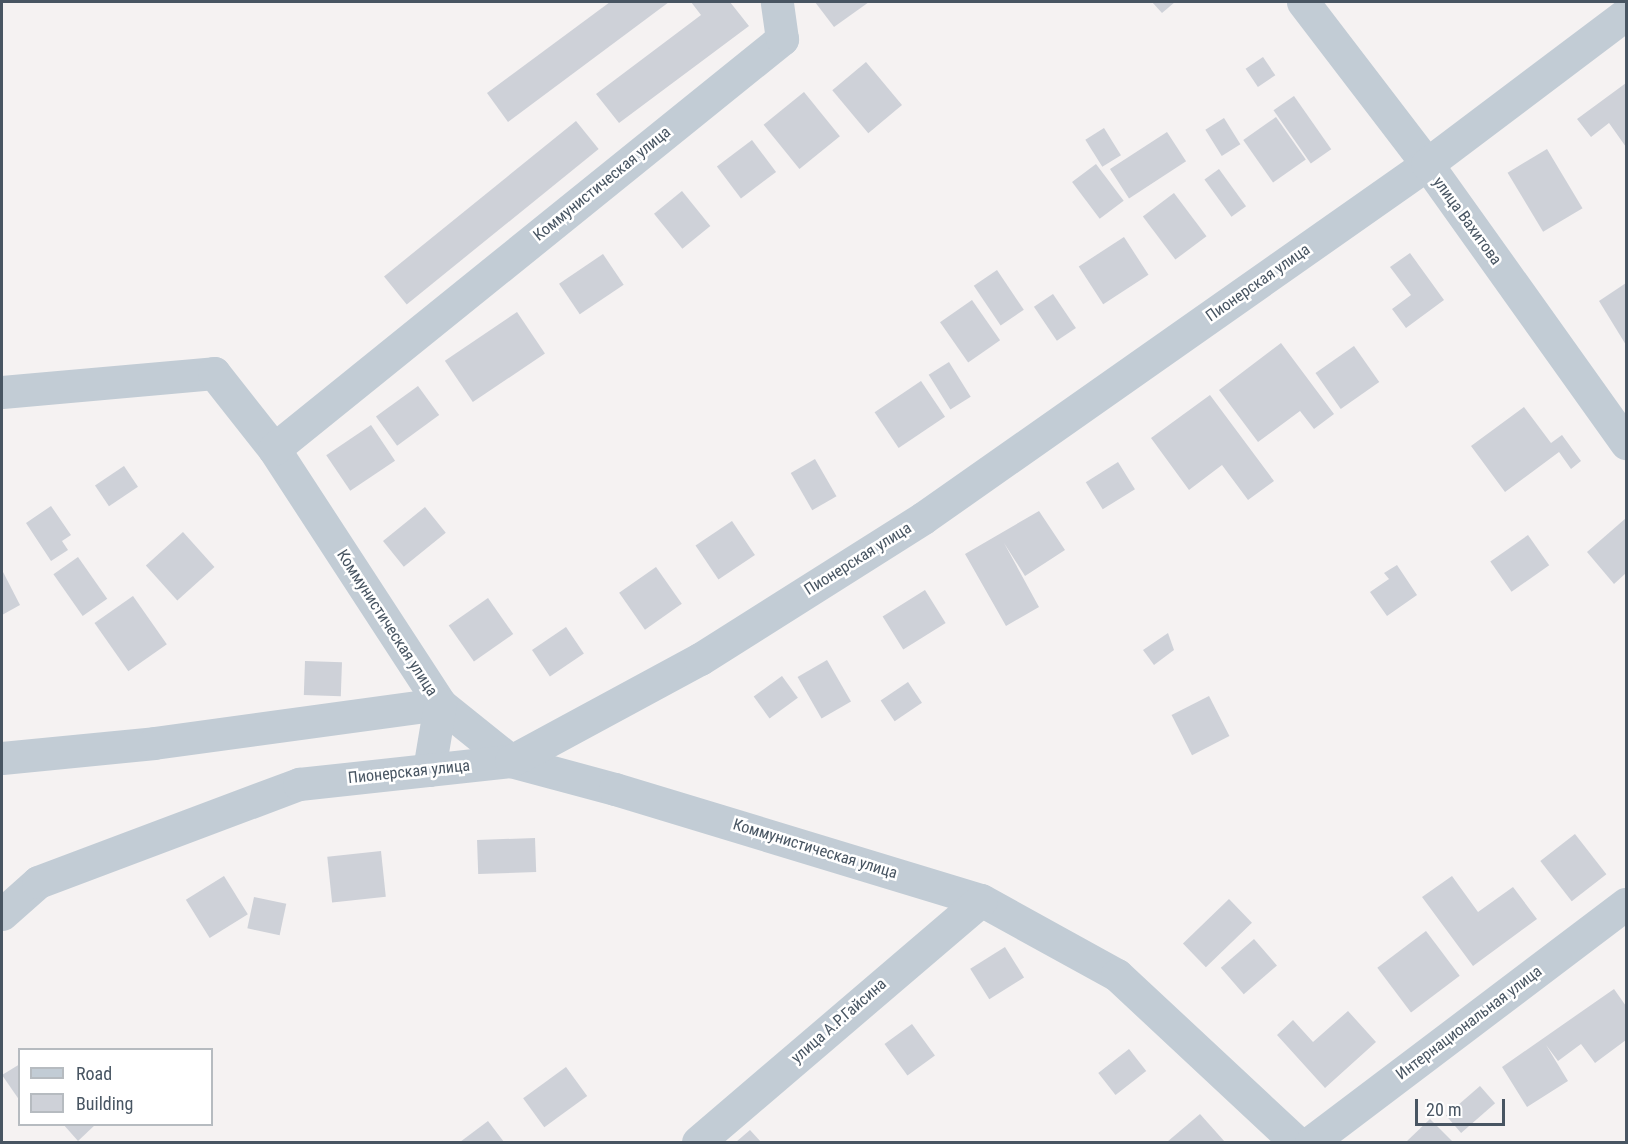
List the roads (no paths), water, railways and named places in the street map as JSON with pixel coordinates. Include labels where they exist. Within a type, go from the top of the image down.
[{"type":"street","name":"Коммунистическая улица","points":[[777,2],[782,39],[274,449],[440,704],[511,761],[615,789],[981,900],[1116,975],[1296,1143]]},
{"type":"street","name":"улица Вахитова","points":[[1303,2],[1427,164],[1626,443]]},
{"type":"street","name":"Пионерская улица","points":[[2,914],[38,882],[299,783],[511,761],[700,659],[923,518],[1427,164],[1626,14]]},
{"type":"street","points":[[2,392],[214,373],[274,449]]},
{"type":"street","points":[[2,758],[154,743],[440,704],[429,770]]},
{"type":"street","name":"улица А.Р.Гайсина","points":[[698,1143],[981,900]]},
{"type":"street","name":"Интернациональная улица","points":[[1311,1143],[1626,904]]}]
